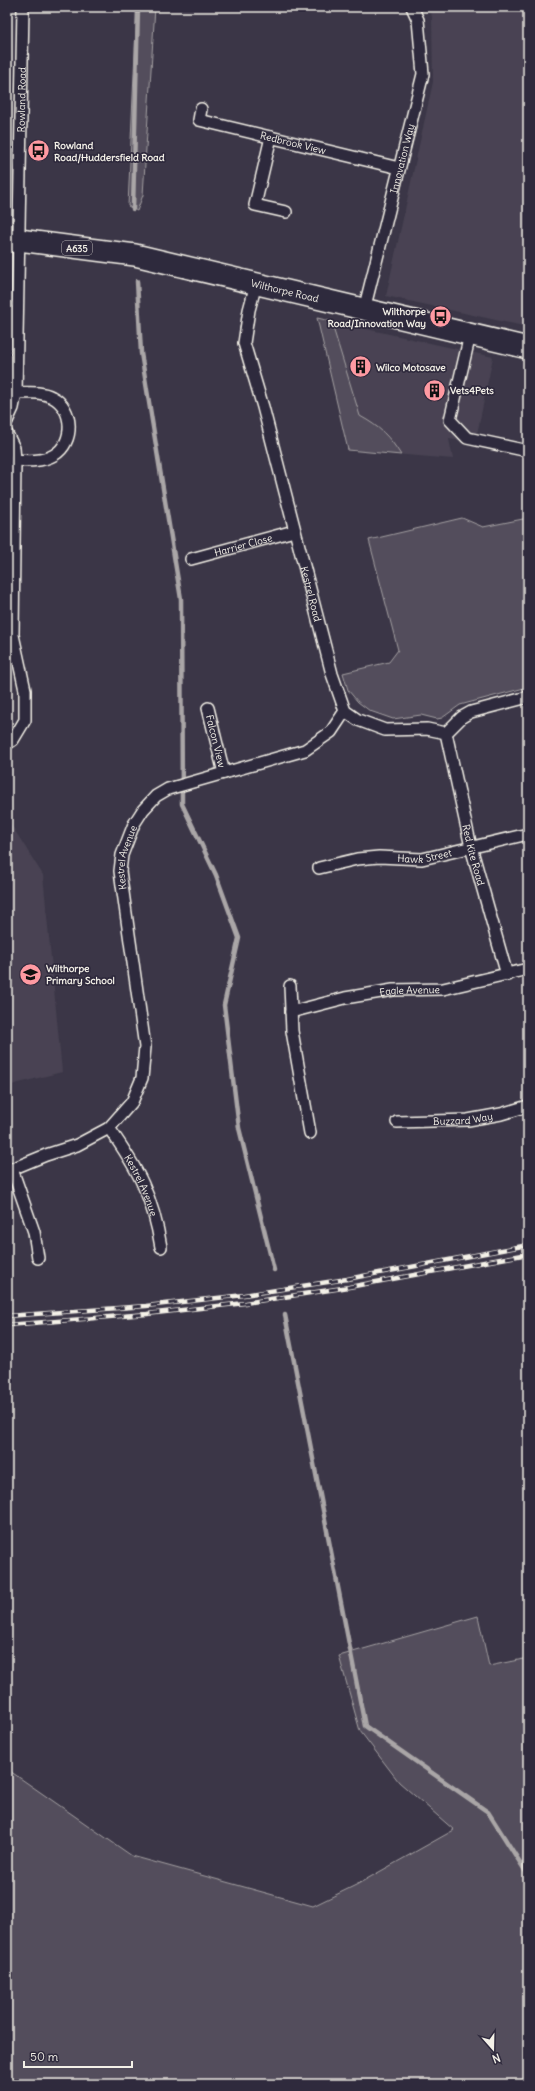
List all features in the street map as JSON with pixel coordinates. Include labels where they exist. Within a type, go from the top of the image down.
[{"type":"highway","name":"Wilthorpe Road","points":[[13,241],[135,255],[528,348]]},
{"type":"street","name":"Rowland Road","points":[[7,421],[13,408],[16,393],[13,241],[23,7]]},
{"type":"street","name":"Innovation Way","points":[[364,310],[423,74],[418,20],[412,7]]},
{"type":"street","name":"Redbrook View","points":[[201,109],[199,120],[399,168]]},
{"type":"street","points":[[271,137],[255,205],[286,212]]},
{"type":"street","name":"Kestrel Road","points":[[256,284],[249,310],[244,343],[261,400],[332,674],[345,711]]},
{"type":"street","points":[[470,335],[450,420],[467,438],[528,451]]},
{"type":"street","points":[[14,460],[44,460],[55,455],[66,442],[70,426],[68,414],[62,404],[53,397],[42,393],[16,393]]},
{"type":"street","points":[[7,434],[14,448],[10,636],[25,690],[25,720],[13,740],[7,744]]},
{"type":"street","name":"Harrier Close","points":[[191,558],[294,531]]},
{"type":"street","points":[[345,711],[358,720],[384,730],[427,729],[446,733],[462,717],[471,712],[528,697]]},
{"type":"street","name":"Falcon View","points":[[208,708],[224,773]]},
{"type":"street","name":"Kestrel Avenue","points":[[10,1170],[46,1155],[77,1145],[110,1128],[132,1102],[142,1078],[145,1047],[120,871],[122,855],[134,824],[143,810],[156,796],[168,789],[305,750],[331,732],[345,711]]},
{"type":"street","name":"Red Kite Road","points":[[446,733],[471,847],[507,975]]},
{"type":"street","name":"Hawk Street","points":[[319,868],[357,859],[379,856],[422,859],[528,834]]},
{"type":"street","name":"Eagle Avenue","points":[[291,1012],[345,998],[393,990],[444,989],[528,969]]},
{"type":"street","points":[[290,986],[295,1052],[310,1133]]},
{"type":"street","name":"Buzzard Way","points":[[397,1122],[468,1120],[500,1114],[528,1106]]},
{"type":"street","name":"Kestrel Avenue","points":[[110,1128],[131,1158],[146,1188],[157,1221],[161,1247]]},
{"type":"street","points":[[10,1170],[34,1232],[38,1258]]},
{"type":"shaded area","points":[[137,7],[155,7],[143,195],[137,211],[128,206]]},
{"type":"shaded area","points":[[430,7],[528,7],[528,327],[386,296],[433,82],[432,17]]},
{"type":"shaded area","points":[[317,318],[493,357],[477,434],[464,441],[449,439],[453,459],[348,450]]},
{"type":"shaded area","points":[[317,318],[331,321],[360,416],[384,432],[401,455],[348,450]]},
{"type":"shaded area","points":[[462,518],[483,527],[528,518],[528,687],[460,705],[442,718],[437,719],[421,715],[393,719],[370,711],[358,702],[348,690],[343,673],[389,662],[398,650],[369,540]]},
{"type":"shaded area","name":"Wilthorpe Primary School","points":[[10,823],[43,875],[62,1072],[7,1086],[7,825]]},
{"type":"shaded area","points":[[478,1616],[489,1666],[528,1658],[528,2084],[7,2084],[7,1769],[132,1856],[313,1906],[356,1885],[454,1830],[399,1782],[360,1731],[339,1656]]},
{"type":"waterway","points":[[133,209],[138,7]]},
{"type":"waterway","points":[[137,281],[141,353],[181,599],[182,804],[216,875],[239,938],[224,1005],[239,1128],[274,1270]]},
{"type":"waterway","points":[[285,1315],[365,1726],[488,1812],[528,1875]]},
{"type":"railway","points":[[7,1316],[146,1306],[244,1295],[347,1279],[528,1245]]},
{"type":"railway","points":[[7,1325],[147,1314],[245,1303],[349,1287],[528,1254]]},
{"type":"place","name":"Rowland Road/Huddersfield Road","points":[[38,151]]},
{"type":"place","name":"Wilthorpe Road/Innovation Way","points":[[441,317]]},
{"type":"place","name":"Wilco Motosave","points":[[360,367]]},
{"type":"place","name":"Vets4Pets","points":[[434,390]]},
{"type":"place","name":"Wilthorpe Primary School","points":[[30,974]]}]
